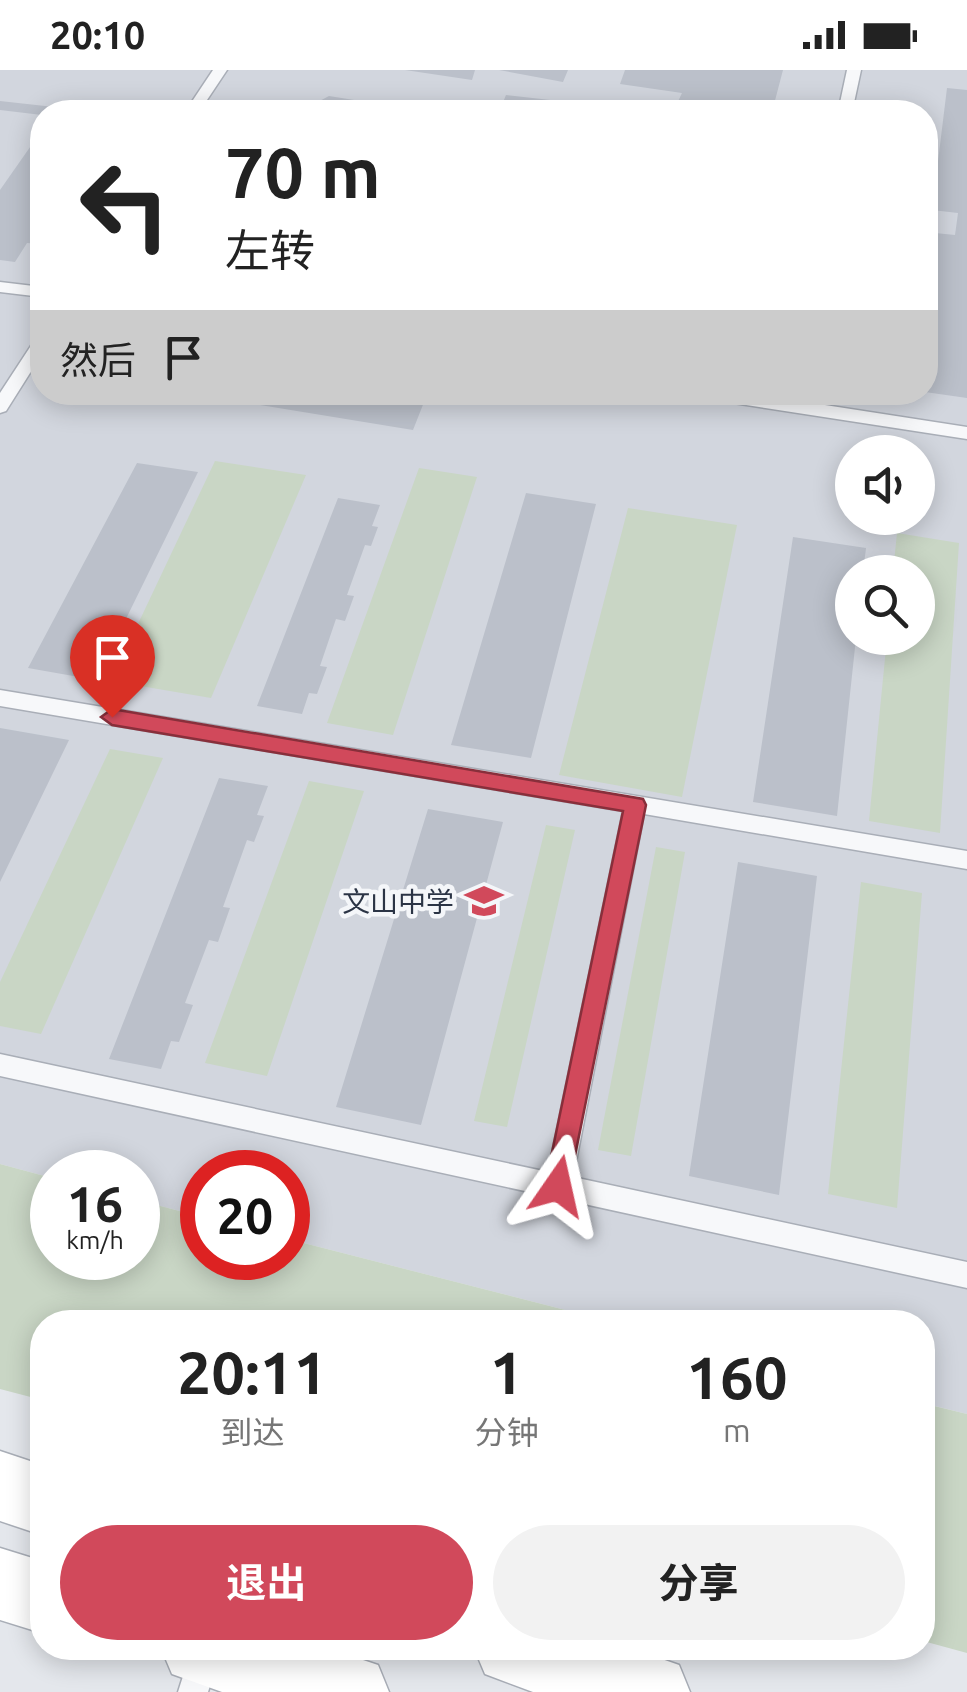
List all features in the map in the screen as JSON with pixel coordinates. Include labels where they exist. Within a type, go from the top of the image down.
[{"type":"main road","points":[[0,1486],[30,1496]]},
{"type":"main road","points":[[0,1584],[30,1593]]},
{"type":"main road","points":[[549,1660],[652,1692]]},
{"type":"main road","points":[[199,1663],[351,1692]]},
{"type":"lane","points":[[200,100],[220,70]]},
{"type":"lane","points":[[848,100],[854,70]]},
{"type":"lane","points":[[0,287],[30,291]]},
{"type":"lane","points":[[0,406],[30,360]]},
{"type":"lane","points":[[818,405],[967,433]]},
{"type":"lane","points":[[0,698],[967,860]]},
{"type":"lane","points":[[558,1186],[635,805]]},
{"type":"lane","points":[[0,1065],[967,1276]]},
{"type":"shaded area","name":"文山中学","points":[[0,70],[967,70],[967,1414],[935,1406],[935,1310],[565,1310],[310,1245],[310,1150],[180,1150],[180,1211],[160,1206],[160,1150],[30,1150],[30,1172],[0,1164]]},
{"type":"green space","points":[[215,461],[306,475],[211,698],[111,681]]},
{"type":"green space","points":[[419,468],[477,477],[393,735],[327,723]]},
{"type":"green space","points":[[628,508],[737,525],[682,797],[559,775]]},
{"type":"green space","points":[[897,535],[959,543],[940,833],[869,821],[885,655],[935,655],[935,555],[895,555]]},
{"type":"green space","points":[[110,749],[163,758],[41,1034],[0,1026],[0,982]]},
{"type":"green space","points":[[309,781],[364,791],[267,1076],[205,1063]]},
{"type":"green space","points":[[546,825],[575,830],[507,1127],[474,1121]]},
{"type":"green space","points":[[656,847],[685,852],[631,1156],[598,1150]]},
{"type":"green space","points":[[861,882],[922,893],[897,1208],[828,1194]]},
{"type":"green space","points":[[0,1164],[30,1172],[30,1280],[160,1280],[160,1206],[180,1211],[180,1280],[310,1280],[310,1245],[565,1310],[30,1310],[30,1397],[0,1389]]},
{"type":"green space","points":[[935,1406],[967,1414],[967,1653],[935,1644]]},
{"type":"building","points":[[405,70],[475,70],[472,80]]},
{"type":"building","points":[[499,70],[568,70],[563,82]]},
{"type":"building","points":[[625,70],[783,70],[775,100],[679,100],[682,93],[620,84]]},
{"type":"building","points":[[947,88],[967,90],[967,398],[938,394],[938,233],[955,235],[958,213],[938,211],[938,161]]},
{"type":"building","points":[[506,95],[550,100],[504,100]]},
{"type":"building","points":[[329,96],[354,100],[322,100]]},
{"type":"building","points":[[0,101],[30,104],[30,114],[0,110]]},
{"type":"building","points":[[30,147],[30,243],[15,262],[0,260],[0,190]]},
{"type":"building","points":[[260,405],[423,405],[413,430]]},
{"type":"building","points":[[137,463],[198,472],[96,680],[28,668]]},
{"type":"building","points":[[526,493],[596,504],[531,758],[451,745]]},
{"type":"building","points":[[338,498],[380,505],[372,526],[378,527],[371,546],[365,545],[347,595],[354,596],[345,621],[336,619],[320,666],[327,667],[317,694],[309,693],[302,714],[257,706]]},
{"type":"building","points":[[793,537],[866,548],[865,555],[835,555],[835,655],[854,655],[837,816],[753,802]]},
{"type":"building","points":[[0,728],[69,740],[0,882]]},
{"type":"building","points":[[219,778],[268,786],[257,815],[264,816],[254,842],[247,840],[223,907],[230,908],[218,942],[209,940],[185,1003],[193,1005],[179,1042],[171,1041],[161,1069],[109,1059]]},
{"type":"building","points":[[428,809],[503,822],[421,1125],[336,1107]]},
{"type":"building","points":[[738,862],[817,876],[779,1195],[689,1176]]},
{"type":"place","name":"文山中学","points":[[484,901]]},
{"type":"route","points":[[112,717],[635,805],[558,1186]]}]
